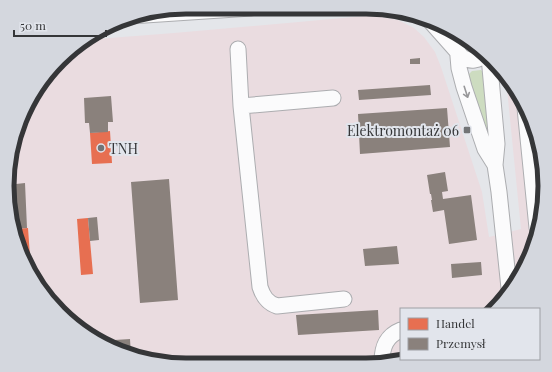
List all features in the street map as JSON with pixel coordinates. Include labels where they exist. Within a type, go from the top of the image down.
[{"type":"street","points":[[438,30],[458,54],[466,59],[477,60],[481,58]]},
{"type":"street","points":[[457,40],[459,68],[464,87],[485,149],[495,165]]},
{"type":"street","points":[[238,49],[241,106],[260,287],[262,294],[266,300],[276,306],[344,299]]},
{"type":"street","points":[[490,67],[497,144],[495,165],[508,283]]},
{"type":"street","points":[[241,106],[333,98]]},
{"type":"street","points":[[527,125],[536,216]]},
{"type":"street","points":[[383,357],[384,346],[388,338],[400,330]]},
{"type":"shaded area","points":[[365,16],[398,20],[414,28],[424,37],[435,52],[441,67],[482,192],[489,237],[521,229],[507,87],[515,100],[529,131],[535,152],[538,175],[538,197],[535,220],[525,252],[509,282],[488,308],[400,308],[400,355],[388,357],[164,357],[141,352],[120,345],[90,329],[64,308],[50,291],[37,272],[27,252],[17,220],[14,197],[15,164],[20,141],[27,120],[43,90],[64,64],[90,43],[97,39]]},
{"type":"green space","points":[[481,70],[484,74],[491,148],[469,83],[469,74],[472,71]]},
{"type":"building: Handel","name":"TNH","points":[[110,131],[112,163],[92,164],[90,133]]},
{"type":"building: Handel","points":[[88,218],[93,274],[81,275],[77,219]]},
{"type":"building: Handel","points":[[28,228],[30,258],[27,252],[19,229]]},
{"type":"building: Przemysł","points":[[420,58],[420,64],[410,64],[410,59]]},
{"type":"building: Przemysł","points":[[430,85],[431,95],[359,100],[358,90]]},
{"type":"building: Przemysł","points":[[111,96],[113,122],[108,122],[108,132],[90,133],[89,123],[85,123],[84,98]]},
{"type":"building: Przemysł","points":[[447,108],[450,147],[360,154],[358,114]]},
{"type":"building: Przemysł","points":[[445,172],[448,191],[442,192],[443,199],[471,195],[477,240],[449,244],[444,210],[433,212],[427,175]]},
{"type":"building: Przemysł","points":[[169,179],[178,300],[140,303],[131,182]]},
{"type":"building: Przemysł","points":[[25,183],[27,228],[19,229],[17,220],[14,197],[14,195],[16,195],[16,184]]},
{"type":"building: Przemysł","points":[[97,217],[99,240],[90,241],[88,218]]},
{"type":"building: Przemysł","points":[[397,246],[399,264],[365,266],[363,249]]},
{"type":"building: Przemysł","points":[[481,262],[482,275],[452,278],[451,264]]},
{"type":"building: Przemysł","points":[[378,310],[379,330],[298,335],[296,315]]},
{"type":"building: Przemysł","points":[[130,339],[131,349],[120,345],[111,340]]},
{"type":"place","name":"Elektromontaż 06","points":[[467,130]]},
{"type":"place","name":"TNH","points":[[101,148]]}]
